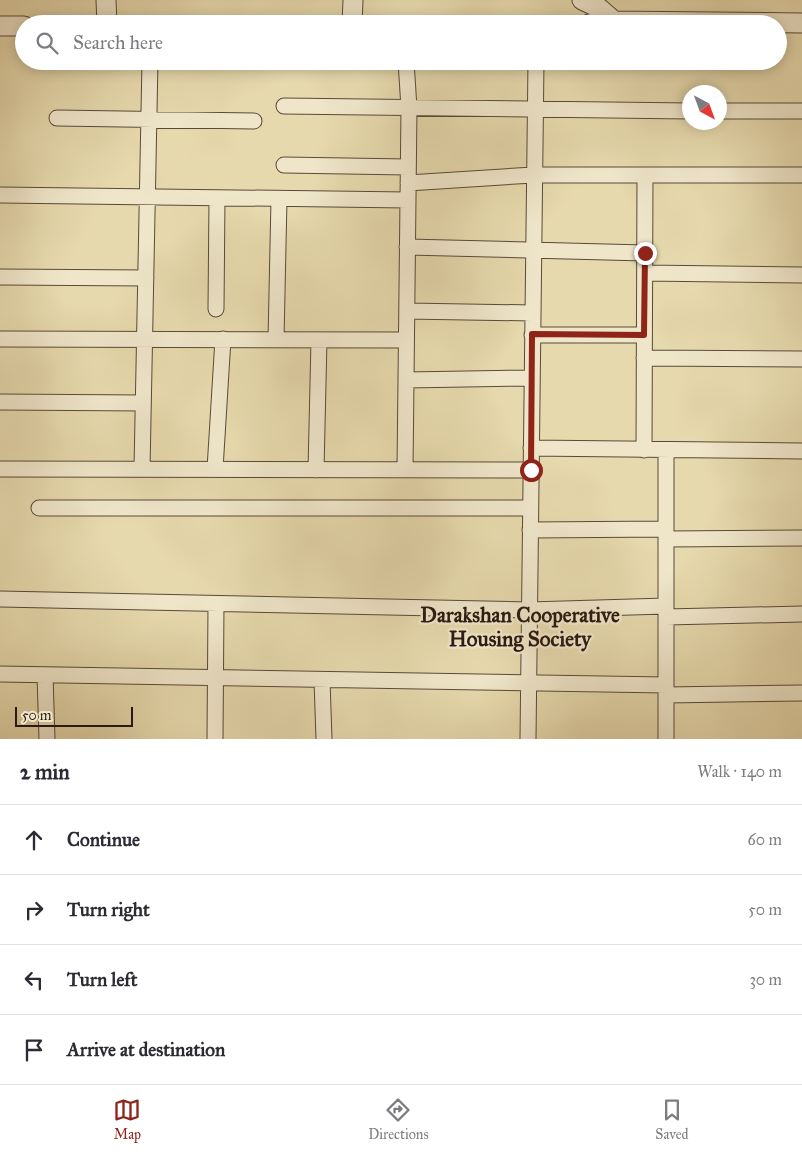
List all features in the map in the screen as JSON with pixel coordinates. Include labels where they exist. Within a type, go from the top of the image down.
[{"type":"street","points":[[106,0],[107,15]]},
{"type":"street","points":[[352,15],[353,0]]},
{"type":"street","points":[[582,0],[599,8],[607,15]]},
{"type":"street","points":[[787,23],[802,23]]},
{"type":"street","points":[[0,26],[15,26]]},
{"type":"street","points":[[142,469],[150,70]]},
{"type":"street","points":[[405,470],[409,108],[407,70]]},
{"type":"street","points":[[528,739],[533,175],[537,111],[536,70]]},
{"type":"street","points":[[284,106],[537,111],[682,111]]},
{"type":"street","points":[[727,111],[802,111]]},
{"type":"street","points":[[57,118],[254,121]]},
{"type":"street","points":[[284,165],[408,167]]},
{"type":"street","points":[[408,183],[533,175],[802,175]]},
{"type":"street","points":[[644,450],[645,175]]},
{"type":"street","points":[[0,195],[408,200]]},
{"type":"street","points":[[216,309],[217,198]]},
{"type":"street","points":[[276,340],[279,199]]},
{"type":"street","points":[[407,247],[645,253]]},
{"type":"street","points":[[645,273],[802,275]]},
{"type":"street","points":[[0,277],[146,278]]},
{"type":"street","points":[[407,312],[532,313]]},
{"type":"street","points":[[532,334],[644,335]]},
{"type":"street","points":[[0,339],[406,340]]},
{"type":"street","points":[[215,469],[223,339]]},
{"type":"street","points":[[316,470],[319,340]]},
{"type":"street","points":[[644,358],[802,358]]},
{"type":"street","points":[[406,380],[531,378]]},
{"type":"street","points":[[0,402],[143,403]]},
{"type":"street","points":[[531,448],[802,452]]},
{"type":"street","points":[[666,450],[666,739]]},
{"type":"street","points":[[0,469],[531,470]]},
{"type":"street","points":[[39,508],[530,508]]},
{"type":"street","points":[[530,530],[802,538]]},
{"type":"street","points":[[0,599],[802,614]]},
{"type":"street","points":[[215,739],[216,604]]},
{"type":"street","points":[[0,674],[529,684],[802,693]]},
{"type":"street","points":[[45,675],[47,739]]},
{"type":"street","points":[[322,680],[324,739]]},
{"type":"district","name":"Darakshan Cooperative Housing Society","points":[[520,627]]},
{"type":"route","points":[[531,470],[532,334],[644,335],[645,253]]}]
